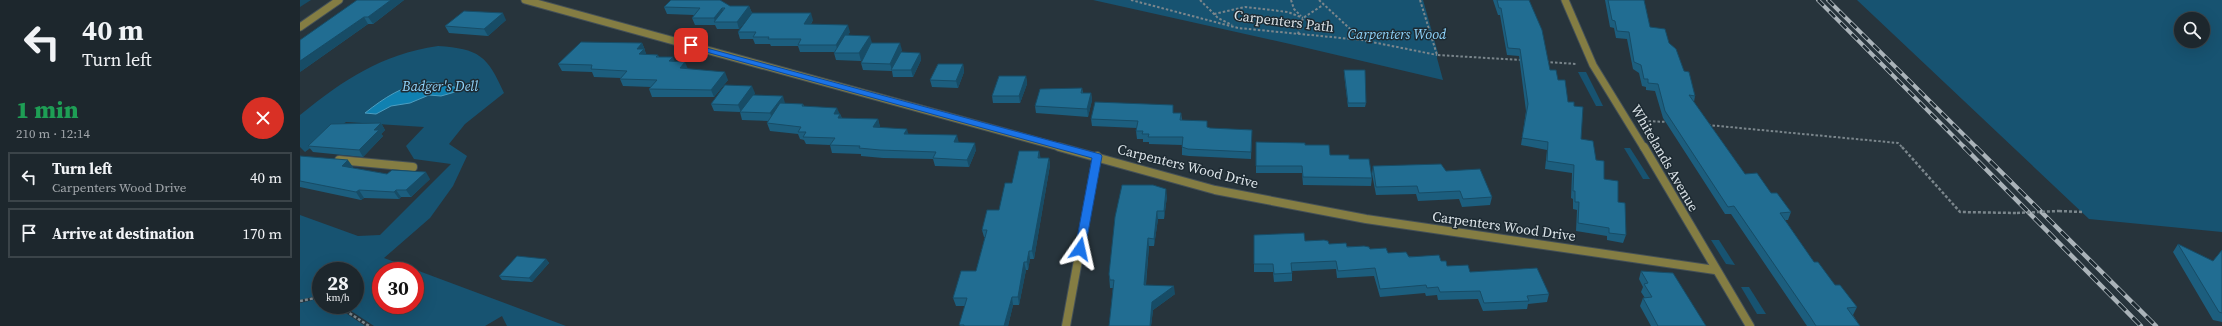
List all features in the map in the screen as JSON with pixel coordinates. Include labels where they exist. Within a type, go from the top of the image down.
[{"type":"street","points":[[300,27],[339,0]]},
{"type":"street","name":"Carpenters Wood Drive","points":[[525,0],[1097,156],[1215,190],[1366,219],[1715,270]]},
{"type":"street","name":"Whitelands Avenue","points":[[1565,0],[1593,65],[1630,122],[1715,270],[1750,326]]},
{"type":"street","points":[[1066,326],[1097,156]]},
{"type":"street","points":[[330,160],[413,167]]},
{"type":"path","name":"Carpenters Path","points":[[1131,0],[1238,28],[1362,40],[1437,55],[1522,60]]},
{"type":"path","points":[[1200,0],[1214,14],[1238,28]]},
{"type":"path","points":[[1291,0],[1294,9],[1303,18]]},
{"type":"path","points":[[1319,0],[1362,40]]},
{"type":"path","points":[[1420,0],[1437,55]]},
{"type":"path","points":[[1298,34],[1303,18],[1323,5]]},
{"type":"path","points":[[1214,14],[1245,7],[1288,12],[1303,18]]},
{"type":"path","points":[[1538,61],[1593,65]]},
{"type":"path","points":[[1630,122],[1645,121],[1674,123]]},
{"type":"path","points":[[1703,125],[1898,143],[1960,212],[2082,212]]},
{"type":"path","points":[[300,301],[312,299]]},
{"type":"path","points":[[351,314],[370,326]]},
{"type":"green space","name":"Carpenters Wood","points":[[1093,0],[1423,0],[1438,53],[1437,58],[1443,80],[1290,44]]},
{"type":"green space","points":[[1857,0],[2222,0],[2222,232],[2089,219]]},
{"type":"green space","name":"Badger's Dell","points":[[438,46],[452,47],[472,52],[480,56],[486,62],[498,80],[504,93],[465,124],[449,144],[467,156],[453,186],[430,218],[384,258],[395,262],[372,262],[372,314],[424,314],[424,273],[566,326],[507,326],[502,316],[485,326],[374,326],[356,314],[364,314],[364,262],[312,262],[312,297],[300,300],[300,215],[358,236],[380,235],[451,164],[414,159],[406,146],[424,127],[346,122],[305,152],[300,147],[300,115],[332,90],[364,70],[417,50]]},
{"type":"green space","points":[[1578,72],[1586,72],[1603,106],[1596,106]]},
{"type":"green space","points":[[1624,148],[1630,148],[1650,179],[1643,179]]},
{"type":"green space","points":[[1711,240],[1719,240],[1735,265],[1726,264]]},
{"type":"green space","points":[[1741,287],[1749,287],[1766,314],[1757,314]]},
{"type":"green space","points":[[312,300],[312,314],[347,314],[365,326],[300,326],[300,303]]},
{"type":"shaded area","points":[[428,82],[445,84],[457,88],[455,92],[441,96],[429,95],[410,103],[391,106],[376,114],[365,113],[379,102],[402,89]]},
{"type":"building","points":[[357,0],[391,0],[368,17],[364,17],[300,61],[300,40]]},
{"type":"building","points":[[671,0],[720,0],[730,6],[749,6],[737,22],[714,22],[725,8],[722,8],[714,18],[692,18],[700,8],[664,7]]},
{"type":"building","points":[[1497,0],[1529,0],[1542,30],[1550,70],[1556,70],[1558,80],[1565,80],[1568,102],[1574,102],[1574,106],[1583,107],[1581,139],[1593,141],[1596,160],[1604,161],[1604,179],[1618,181],[1618,202],[1625,203],[1626,235],[1609,233],[1609,228],[1578,223],[1579,202],[1575,202],[1575,191],[1573,191],[1574,165],[1547,161],[1548,142],[1522,138],[1528,104],[1520,49],[1508,48],[1501,8],[1499,8]]},
{"type":"building","points":[[1608,0],[1644,0],[1650,27],[1665,29],[1669,43],[1676,49],[1684,71],[1689,72],[1695,96],[1689,95],[1745,174],[1757,173],[1771,193],[1777,193],[1791,212],[1780,213],[1814,262],[1818,262],[1835,285],[1840,285],[1857,307],[1847,308],[1860,326],[1816,326],[1734,206],[1728,207],[1665,111],[1658,84],[1648,83],[1648,79],[1644,79],[1641,65],[1634,62],[1629,32],[1617,31],[1615,21],[1612,20]]},
{"type":"building","points":[[464,11],[503,13],[484,29],[445,26]]},
{"type":"building","points":[[752,13],[811,13],[804,24],[848,25],[836,45],[798,45],[801,39],[768,39],[769,37],[753,37],[756,32],[738,32]]},
{"type":"building","points":[[845,35],[870,36],[859,53],[834,53]]},
{"type":"building","points":[[581,42],[642,43],[637,49],[644,49],[639,54],[658,55],[656,57],[673,57],[669,61],[685,62],[680,68],[725,72],[711,90],[649,89],[657,80],[620,79],[627,71],[591,69],[592,65],[558,64]]},
{"type":"building","points":[[871,43],[900,43],[890,64],[861,63]]},
{"type":"building","points":[[901,52],[920,53],[911,70],[891,70]]},
{"type":"building","points":[[938,64],[963,64],[956,81],[930,80]]},
{"type":"building","points":[[1344,70],[1365,70],[1366,103],[1348,103]]},
{"type":"building","points":[[999,76],[1026,76],[1019,96],[992,96]]},
{"type":"building","points":[[725,85],[752,86],[738,105],[711,104]]},
{"type":"building","points":[[1082,88],[1081,93],[1091,93],[1087,109],[1035,106],[1040,89]]},
{"type":"building","points":[[753,95],[783,96],[770,113],[740,112]]},
{"type":"building","points":[[1095,102],[1173,105],[1173,113],[1181,113],[1180,120],[1207,121],[1207,127],[1210,128],[1252,130],[1251,152],[1188,149],[1182,147],[1183,137],[1148,137],[1149,134],[1142,134],[1143,131],[1136,131],[1138,121],[1091,119]]},
{"type":"building","points":[[780,103],[837,108],[834,114],[840,114],[838,118],[878,119],[873,127],[907,129],[904,134],[957,135],[954,142],[975,143],[967,160],[933,158],[936,152],[880,150],[859,148],[860,146],[830,145],[835,138],[803,137],[806,132],[798,132],[801,127],[767,123]]},
{"type":"building","points":[[381,123],[374,130],[379,130],[359,150],[308,146],[331,124]]},
{"type":"building","points":[[1256,142],[1329,145],[1330,155],[1349,155],[1349,159],[1369,159],[1372,178],[1303,177],[1302,166],[1256,166]]},
{"type":"building","points":[[1019,151],[1039,151],[1038,158],[1049,158],[1032,251],[1029,251],[1027,262],[1024,262],[1018,297],[1012,297],[1004,326],[959,325],[967,298],[953,298],[961,271],[976,271],[987,230],[982,230],[987,210],[999,210],[1005,183],[1012,183]]},
{"type":"building","points":[[300,156],[348,160],[342,166],[387,174],[392,170],[426,172],[406,190],[396,190],[394,192],[359,190],[356,192],[300,181]]},
{"type":"building","points":[[1441,164],[1446,171],[1480,169],[1492,197],[1463,199],[1460,191],[1419,193],[1417,186],[1376,187],[1373,166]]},
{"type":"building","points":[[1122,185],[1153,185],[1166,189],[1164,211],[1157,211],[1154,239],[1148,238],[1144,285],[1174,286],[1152,302],[1150,326],[1109,326],[1114,280],[1110,280],[1109,274],[1115,217]]},
{"type":"building","points":[[1304,233],[1305,241],[1324,240],[1328,241],[1329,244],[1346,243],[1347,247],[1364,246],[1369,247],[1370,249],[1386,248],[1388,253],[1406,252],[1409,257],[1439,255],[1441,261],[1446,261],[1447,266],[1468,265],[1470,272],[1537,268],[1549,294],[1527,296],[1529,301],[1484,303],[1480,291],[1440,292],[1438,287],[1427,288],[1426,285],[1380,289],[1375,268],[1338,271],[1336,261],[1291,263],[1292,273],[1274,274],[1273,264],[1254,264],[1254,235]]},
{"type":"building","points":[[2178,244],[2213,261],[2222,250],[2222,313],[2219,312]]},
{"type":"building","points":[[517,256],[546,259],[529,278],[499,276]]},
{"type":"building","points":[[1641,271],[1673,273],[1706,326],[1658,326],[1643,298],[1652,297],[1644,284],[1648,283]]},
{"type":"railway","points":[[1818,0],[1965,148]]},
{"type":"railway","points":[[1828,0],[1977,148]]},
{"type":"railway","points":[[1964,147],[2141,326]]},
{"type":"railway","points":[[1976,147],[2156,326]]},
{"type":"route","points":[[691,45],[1097,156],[1080,249]]}]
